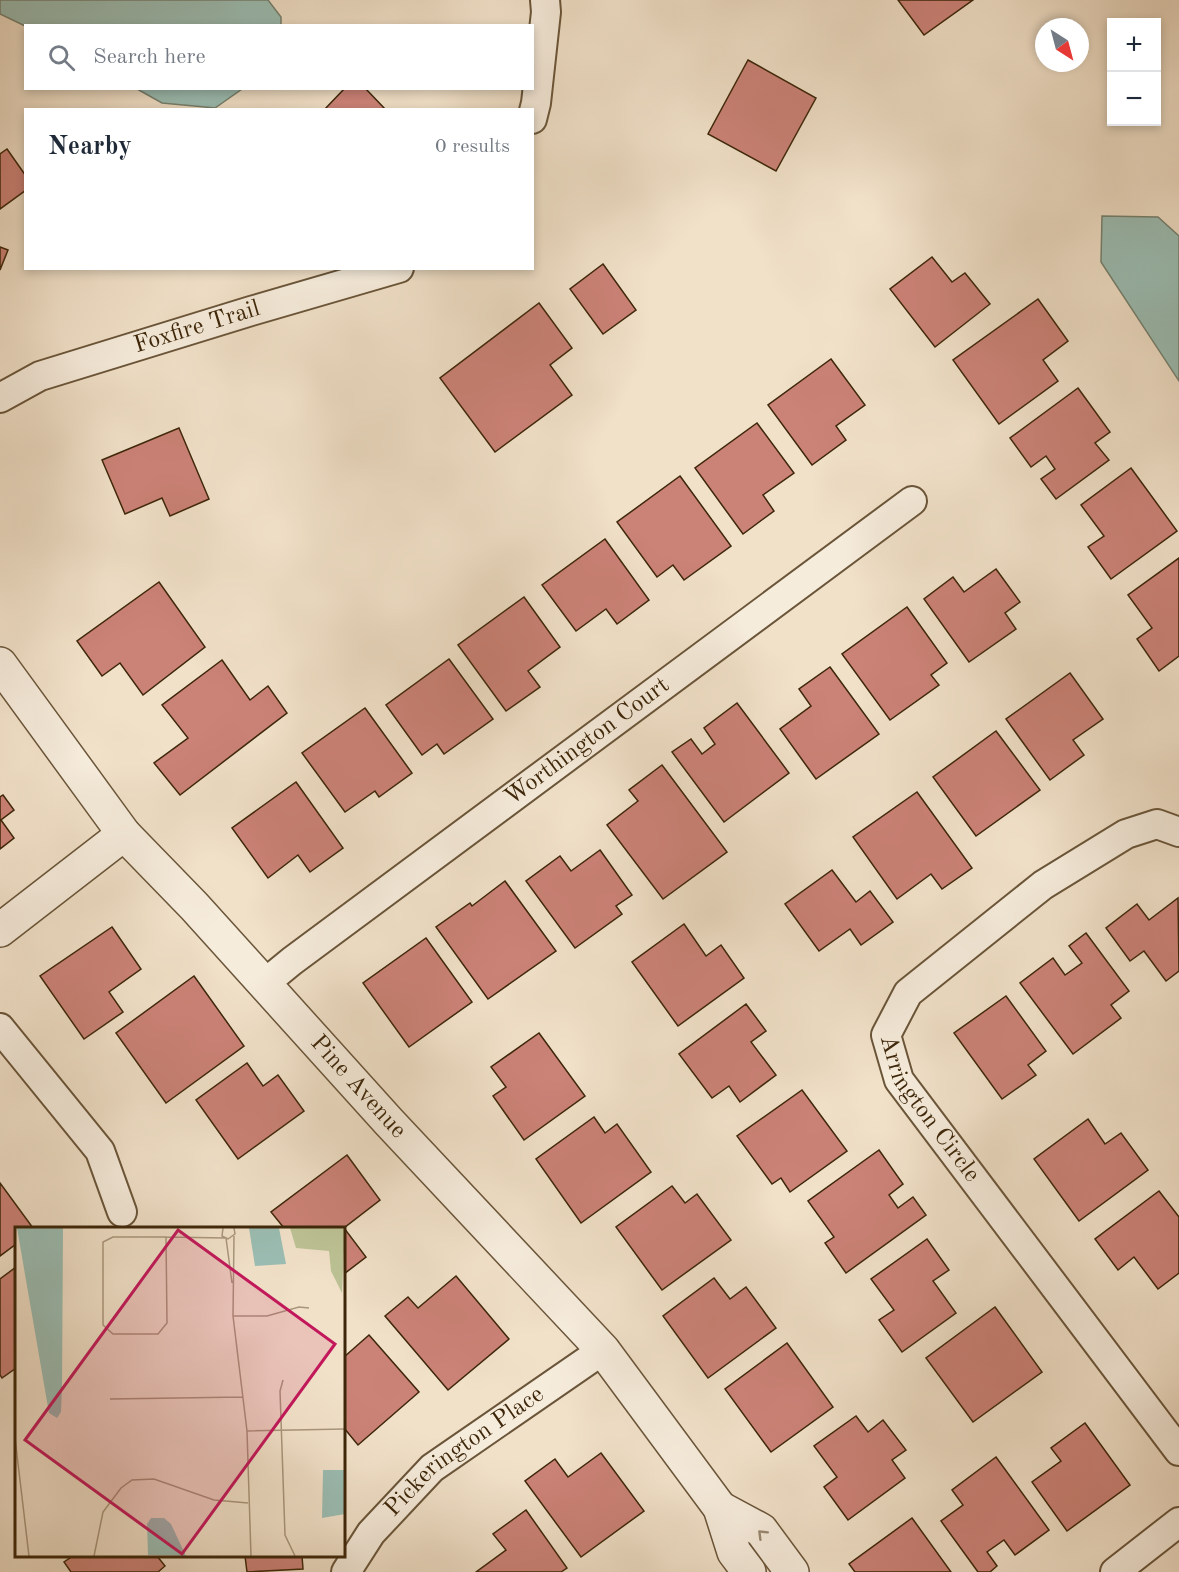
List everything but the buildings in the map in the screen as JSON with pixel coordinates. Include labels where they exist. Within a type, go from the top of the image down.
[{"type":"street","points":[[534,111],[546,12],[545,0]]},
{"type":"street","name":"Foxfire Trail","points":[[0,398],[40,376],[392,270]]},
{"type":"street","name":"Worthington Court","points":[[264,984],[912,501]]},
{"type":"street","name":"Pine Avenue","points":[[0,664],[124,834],[194,906],[389,1122],[603,1350],[720,1508],[734,1552],[749,1572]]},
{"type":"street","name":"Arrington Circle","points":[[1179,832],[1158,824],[1126,834],[1043,885],[908,993],[886,1035],[899,1080],[1179,1451]]},
{"type":"street","points":[[0,930],[124,834]]},
{"type":"street","points":[[0,1028],[100,1151],[122,1212]]},
{"type":"street","name":"Pickerington Place","points":[[346,1572],[371,1533],[432,1468],[603,1350]]},
{"type":"street","name":"Pine Avenue","points":[[720,1508],[761,1530],[792,1572]]},
{"type":"street","points":[[1115,1572],[1179,1522]]},
{"type":"water","points":[[0,0],[268,0],[281,17],[281,24],[24,26],[0,14]]},
{"type":"water","points":[[139,90],[241,90],[215,108],[162,103]]},
{"type":"water","points":[[1102,216],[1158,217],[1179,236],[1179,381],[1101,262]]}]
